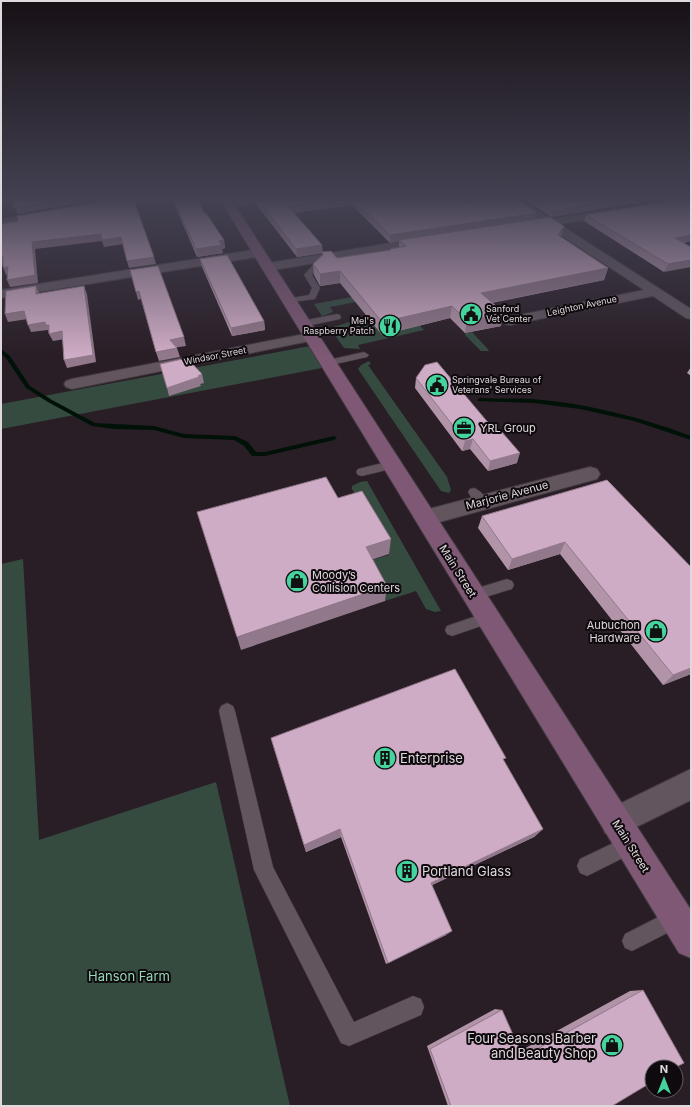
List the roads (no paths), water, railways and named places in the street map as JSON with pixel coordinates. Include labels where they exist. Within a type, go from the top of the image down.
[{"type":"main road","name":"Main Street","points":[[258,253],[691,941]]},
{"type":"street","points":[[1,294],[263,260],[316,262],[367,253]]},
{"type":"street","points":[[594,253],[691,315]]},
{"type":"street","name":"Leighton Avenue","points":[[510,321],[654,292]]},
{"type":"street","name":"Windsor Street","points":[[72,384],[306,330]]},
{"type":"street","name":"Marjorie Avenue","points":[[425,518],[478,497],[590,474]]},
{"type":"street","points":[[623,833],[691,784]]},
{"type":"lane","points":[[314,296],[321,289],[313,276],[316,262]]},
{"type":"lane","points":[[288,301],[312,297],[316,288],[308,275],[316,262]]},
{"type":"lane","points":[[306,330],[337,317]]},
{"type":"lane","points":[[327,363],[364,355]]},
{"type":"lane","points":[[362,472],[391,465]]},
{"type":"lane","points":[[473,595],[507,585]]},
{"type":"lane","points":[[452,630],[488,618]]},
{"type":"lane","points":[[227,711],[264,870],[349,1035],[413,1007]]},
{"type":"lane","points":[[587,866],[623,833]]},
{"type":"lane","points":[[632,941],[676,918]]},
{"type":"waterway","points":[[1,351],[8,357],[28,387],[94,425],[154,428],[184,436],[235,438],[246,444],[254,454],[265,454],[334,438]]},
{"type":"waterway","points":[[480,400],[534,401],[580,407],[655,425],[691,438]]},
{"type":"place","name":"Sanford Vet Center","points":[[471,314]]},
{"type":"place","name":"Mel's Raspberry Patch","points":[[390,326]]},
{"type":"place","name":"Springvale Bureau of Veterans' Services","points":[[437,385]]},
{"type":"place","name":"YRL Group","points":[[464,428]]},
{"type":"place","name":"Moody’s Collision Centers","points":[[297,581]]},
{"type":"place","name":"Aubuchon Hardware","points":[[656,631]]},
{"type":"place","name":"Enterprise","points":[[385,758]]},
{"type":"place","name":"Portland Glass","points":[[407,871]]},
{"type":"place","name":"Four Seasons Barber and Beauty Shop","points":[[612,1045]]},
{"type":"park label","name":"Hanson Farm","points":[[129,976]]}]
